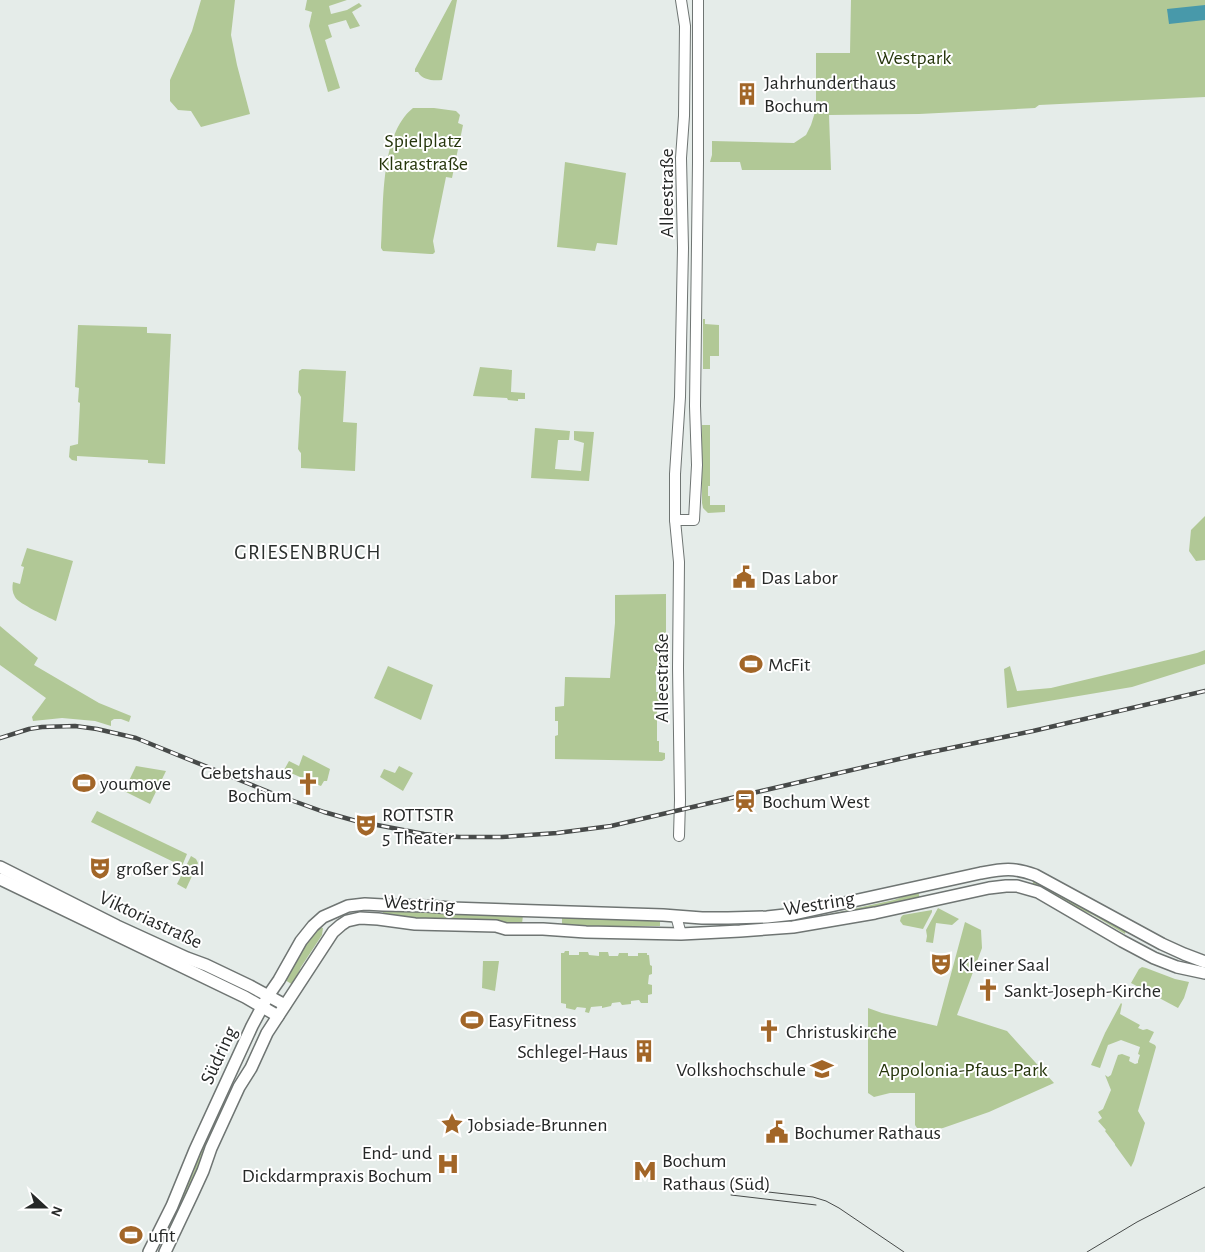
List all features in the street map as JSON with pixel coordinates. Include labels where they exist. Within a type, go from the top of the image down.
[{"type":"main road","name":"Alleestraße","points":[[679,836],[679,562],[675,520],[675,474],[680,386],[683,248],[681,158],[684,116],[684,26],[681,0]]},
{"type":"main road","name":"Alleestraße","points":[[675,520],[694,520],[697,464],[695,385],[698,0]]},
{"type":"main road","points":[[680,386],[695,385]]},
{"type":"main road","name":"Viktoriastraße","points":[[0,867],[117,926],[206,965],[285,1005]]},
{"type":"main road","name":"Westring","points":[[345,907],[365,904],[737,918],[794,914],[1003,869],[1018,870],[1035,875],[1143,934],[1205,962]]},
{"type":"main road","points":[[1018,870],[1019,878],[1027,888]]},
{"type":"main road","name":"Viktoriastraße","points":[[0,878],[245,997],[278,1016]]},
{"type":"main road","points":[[956,879],[964,886],[964,890],[960,894]]},
{"type":"main road","name":"Westring","points":[[329,938],[341,925],[352,919],[360,918],[415,924],[496,926],[506,929],[586,932],[681,934],[793,928],[1006,886],[1027,888],[1038,892],[1138,949],[1172,965],[1205,973]]},
{"type":"main road","name":"Südring","points":[[149,1252],[268,996],[313,926],[323,917],[345,907]]},
{"type":"main road","points":[[543,929],[546,912]]},
{"type":"main road","points":[[681,916],[681,934]]},
{"type":"main road","points":[[1138,949],[1143,934]]},
{"type":"main road","name":"Südring","points":[[154,1240],[166,1249],[203,1171],[210,1148],[267,1033],[329,938]]},
{"type":"green space","points":[[201,0],[235,0],[231,35],[250,114],[201,127],[191,111],[178,110],[170,101],[170,80],[192,31]]},
{"type":"green space","points":[[307,0],[347,0],[329,6],[331,14],[347,10],[359,3],[362,6],[352,12],[360,26],[350,29],[346,20],[328,25],[332,37],[325,40],[340,88],[328,92],[309,26],[312,12],[305,10]]},
{"type":"green space","points":[[452,0],[457,0],[442,80],[422,77],[418,72],[415,72],[415,69]]},
{"type":"green space","name":"Westpark","points":[[851,0],[1205,0],[1205,97],[1039,105],[1035,108],[919,114],[829,115],[831,170],[742,170],[740,162],[710,162],[712,141],[794,143],[806,135],[816,109],[816,53],[850,53]]},
{"type":"green space","name":"Spielplatz Klarastraße","points":[[413,108],[456,111],[460,115],[458,123],[463,125],[452,178],[446,177],[433,241],[435,252],[433,254],[383,251],[381,248],[383,193],[389,154],[394,136],[402,120]]},
{"type":"green space","points":[[565,162],[626,173],[617,245],[597,243],[595,251],[557,247]]},
{"type":"green space","points":[[703,319],[705,319],[705,324],[719,325],[719,356],[710,356],[710,369],[703,369]]},
{"type":"green space","points":[[78,325],[147,327],[147,333],[171,334],[165,464],[148,463],[148,460],[77,456],[77,461],[69,457],[70,446],[78,444],[80,403],[78,402],[79,388],[75,387]]},
{"type":"green space","points":[[480,367],[512,370],[511,392],[525,393],[525,399],[518,399],[518,401],[508,400],[507,398],[473,396]]},
{"type":"green space","points":[[302,369],[346,371],[343,422],[357,423],[355,471],[301,468],[301,453],[298,449],[301,397],[298,392],[299,371]]},
{"type":"green space","points":[[702,425],[710,425],[710,486],[708,486],[708,496],[710,496],[710,505],[725,505],[725,512],[708,513],[703,508]]},
{"type":"green space","points":[[535,428],[570,431],[569,440],[558,440],[555,469],[581,471],[584,443],[574,440],[574,431],[594,432],[589,481],[531,478]]},
{"type":"green space","points":[[1205,516],[1205,560],[1196,561],[1189,551],[1191,530]]},
{"type":"green space","points":[[27,548],[73,561],[56,621],[22,603],[12,590],[13,582],[20,584],[24,567],[21,566]]},
{"type":"green space","points":[[666,594],[666,666],[656,666],[656,692],[658,692],[660,698],[666,698],[666,711],[657,711],[657,741],[659,741],[659,752],[665,753],[665,759],[662,761],[555,759],[555,736],[558,735],[558,721],[555,721],[555,707],[564,706],[565,677],[610,678],[615,623],[615,595]]},
{"type":"green space","points":[[0,626],[38,658],[34,665],[99,703],[131,716],[129,722],[114,719],[111,721],[111,726],[95,721],[62,718],[33,721],[32,717],[46,698],[0,665]]},
{"type":"green space","points":[[1205,650],[1205,664],[1132,687],[1007,708],[1004,669],[1010,666],[1017,691],[1051,688]]},
{"type":"green space","points":[[388,666],[433,685],[421,720],[374,698]]},
{"type":"green space","points":[[303,755],[330,769],[327,781],[324,781],[321,786],[284,770],[289,761],[299,766]]},
{"type":"green space","points":[[136,766],[166,771],[150,804],[124,791]]},
{"type":"green space","points":[[399,766],[413,773],[403,791],[380,777],[384,769],[395,773]]},
{"type":"green space","points":[[97,811],[187,854],[182,866],[91,822]]},
{"type":"green space","points":[[191,856],[198,863],[186,889],[177,884]]},
{"type":"green space","points":[[1034,880],[1126,930],[1125,934],[1093,915],[1069,905],[1032,885]]},
{"type":"green space","points":[[918,891],[920,899],[825,919],[825,915],[894,900]]},
{"type":"green space","points":[[938,908],[959,919],[952,925],[936,923],[933,943],[926,942],[926,930]]},
{"type":"green space","points":[[384,910],[523,915],[522,924],[416,920],[382,915]]},
{"type":"green space","points":[[932,910],[923,929],[903,925],[900,921],[903,915]]},
{"type":"green space","points":[[562,916],[660,919],[660,926],[562,926]]},
{"type":"green space","name":"Appolonia-Pfaus-Park","points":[[965,922],[981,930],[982,948],[957,1015],[1007,1031],[1054,1083],[989,1112],[943,1128],[917,1128],[915,1125],[915,1093],[890,1093],[874,1097],[868,1093],[868,1008],[937,1026]]},
{"type":"green space","points":[[323,928],[322,935],[301,967],[293,985],[285,980],[315,929]]},
{"type":"green space","points":[[569,951],[569,955],[579,955],[579,952],[588,952],[589,955],[599,956],[599,952],[608,952],[609,956],[628,953],[628,956],[638,956],[638,953],[647,953],[650,965],[652,966],[652,974],[649,975],[648,984],[652,985],[652,994],[648,995],[648,1003],[641,1003],[639,1000],[631,1001],[631,1004],[622,1005],[620,1002],[612,1003],[611,1006],[602,1008],[602,1006],[591,1007],[589,1013],[585,1012],[586,1008],[577,1007],[575,1010],[566,1008],[566,1004],[561,1003],[561,953]]},
{"type":"green space","points":[[483,961],[499,961],[495,991],[482,988]]},
{"type":"green space","points":[[1142,967],[1189,982],[1184,998],[1178,1008],[1131,983]]},
{"type":"green space","points":[[1121,1003],[1120,1014],[1140,1025],[1138,1028],[1154,1032],[1149,1042],[1156,1047],[1138,1111],[1145,1123],[1131,1167],[1098,1121],[1102,1118],[1098,1112],[1103,1109],[1111,1090],[1105,1075],[1108,1077],[1111,1075],[1118,1055],[1122,1054],[1130,1057],[1129,1061],[1135,1064],[1138,1063],[1140,1047],[1121,1040],[1108,1045],[1100,1068],[1091,1065]]},
{"type":"green space","points":[[221,1103],[226,1105],[201,1168],[173,1226],[169,1224],[194,1171],[200,1149]]},
{"type":"water","points":[[1205,5],[1205,20],[1169,24],[1167,9]]},
{"type":"tram line","points":[[1087,1252],[1137,1222],[1205,1187]]},
{"type":"tram line","points":[[732,1188],[813,1197],[826,1201],[904,1252]]},
{"type":"tram line","points":[[731,1195],[816,1205]]},
{"type":"railway","points":[[0,738],[42,727],[75,726],[97,729],[136,738],[274,794],[356,821],[424,834],[459,837],[502,837],[557,833],[611,826],[912,756],[1033,731],[1205,691]]},
{"type":"place","name":"Jahrhunderthaus Bochum","points":[[747,94]]},
{"type":"place","name":"Das Labor","points":[[744,577]]},
{"type":"place","name":"McFit","points":[[751,664]]},
{"type":"place","name":"youmove","points":[[84,783]]},
{"type":"place","name":"Gebetshaus Bochum","points":[[308,784]]},
{"type":"place","name":"Bochum West","points":[[745,801]]},
{"type":"place","name":"ROTTSTR 5 Theater","points":[[366,825]]},
{"type":"place","name":"großer Saal","points":[[100,868]]},
{"type":"place","name":"Kleiner Saal","points":[[941,964]]},
{"type":"place","name":"Sankt-Joseph-Kirche","points":[[988,990]]},
{"type":"place","name":"EasyFitness","points":[[472,1020]]},
{"type":"place","name":"Christuskirche","points":[[769,1031]]},
{"type":"place","name":"Schlegel-Haus","points":[[644,1051]]},
{"type":"place","name":"Volkshochschule","points":[[822,1069]]},
{"type":"place","name":"Jobsiade-Brunnen","points":[[452,1124]]},
{"type":"place","name":"Bochumer Rathaus","points":[[777,1132]]},
{"type":"place","name":"End- und Dickdarmpraxis Bochum","points":[[448,1164]]},
{"type":"place","name":"Bochum Rathaus (Süd)","points":[[645,1171]]},
{"type":"place","name":"ufit","points":[[131,1235]]},
{"type":"district","name":"GRIESENBRUCH","points":[[308,552]]}]
